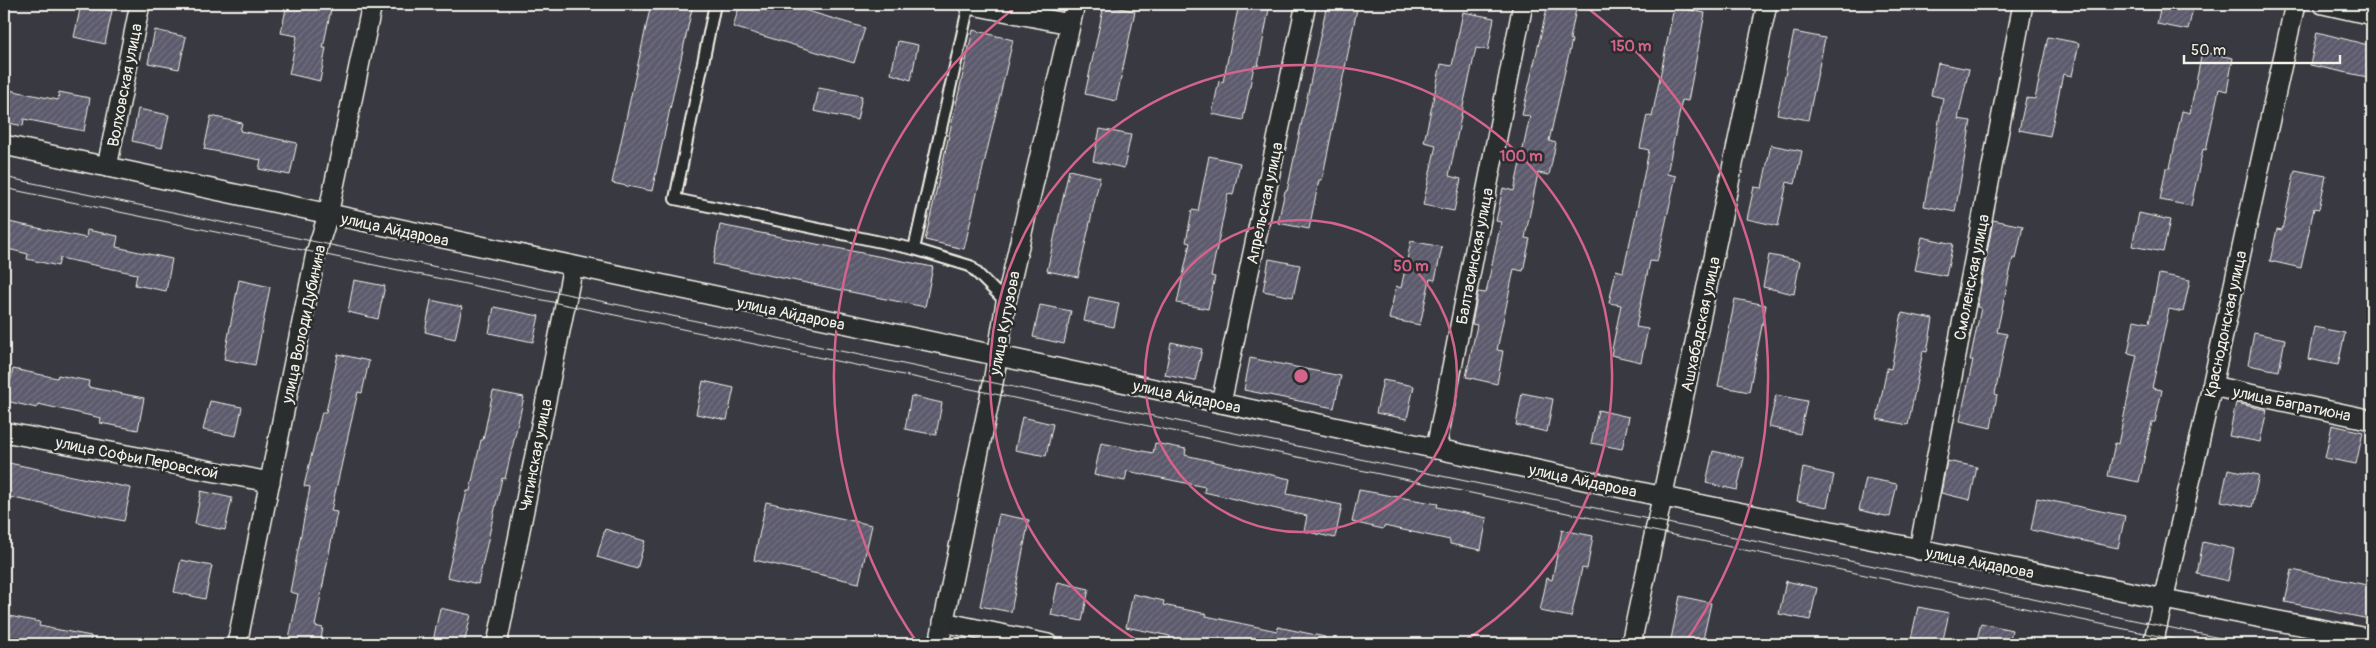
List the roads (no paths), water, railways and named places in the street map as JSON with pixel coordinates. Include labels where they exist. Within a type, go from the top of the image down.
[{"type":"street","name":"Волховская улица","points":[[107,167],[140,4]]},
{"type":"street","name":"улица Володи Дубинина","points":[[237,644],[316,253],[328,215],[372,4]]},
{"type":"street","points":[[969,4],[1070,24]]},
{"type":"street","name":"улица Кутузова","points":[[940,644],[997,357],[1006,302],[1075,4]]},
{"type":"street","name":"Апрельская улица","points":[[1221,403],[1306,4]]},
{"type":"street","name":"Балтасинская улица","points":[[1436,449],[1523,4]]},
{"type":"street","name":"Ашхабадская улица","points":[[1631,644],[1656,520],[1664,497],[1768,4]]},
{"type":"street","name":"Смоленская улица","points":[[1919,550],[2023,4]]},
{"type":"street","name":"Краснодонская улица","points":[[2153,644],[2212,386],[2294,4]]},
{"type":"street","points":[[2323,4],[2372,14]]},
{"type":"street","name":"улица Айдарова","points":[[4,146],[1664,497],[1919,550],[2372,639]]},
{"type":"street","name":"Читинская улица","points":[[497,644],[573,266]]},
{"type":"street","name":"улица Багратиона","points":[[2212,386],[2372,420]]},
{"type":"street","name":"улица Софьи Перовской","points":[[4,432],[270,482]]},
{"type":"street","points":[[943,622],[1048,644]]},
{"type":"lane","points":[[716,4],[675,199],[914,249],[970,266],[1006,302]]},
{"type":"lane","points":[[914,249],[969,4]]},
{"type":"tram line","points":[[4,177],[2249,644]]},
{"type":"tram line","points":[[4,188],[2197,644]]}]
